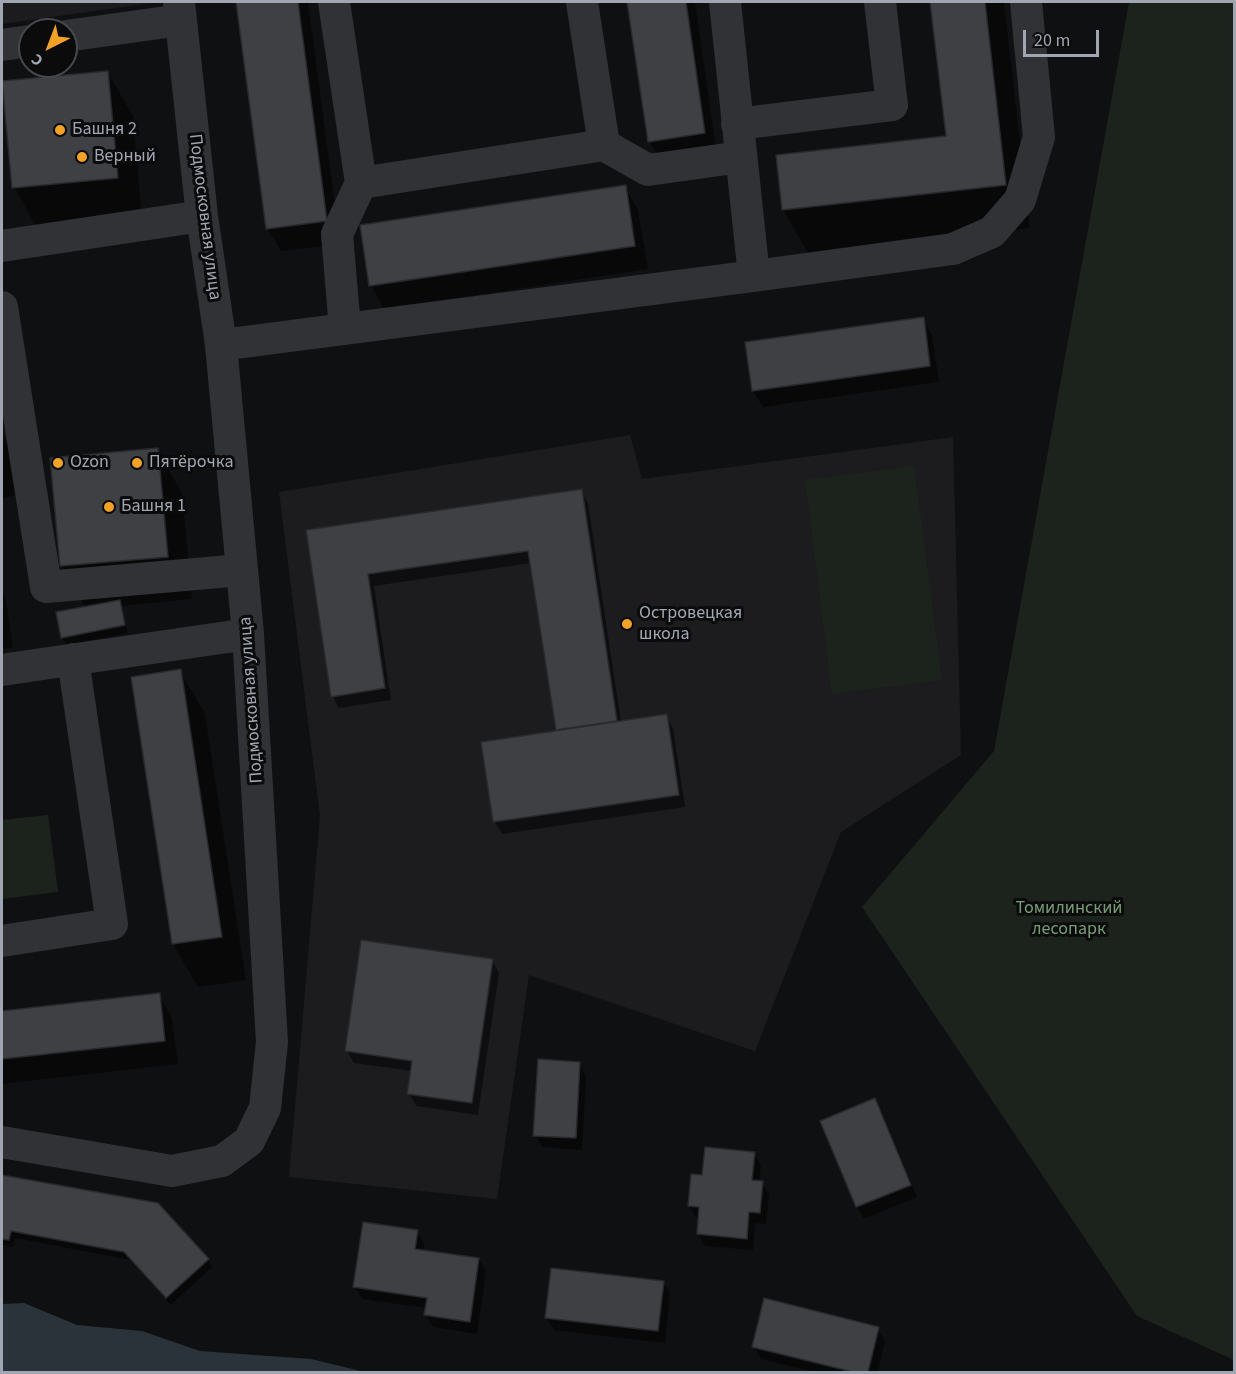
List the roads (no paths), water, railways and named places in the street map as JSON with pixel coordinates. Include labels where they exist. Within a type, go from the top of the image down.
[{"type":"street","points":[[334,2],[362,183],[337,234],[345,329]]},
{"type":"street","points":[[582,2],[604,145]]},
{"type":"street","points":[[724,2],[754,276]]},
{"type":"street","points":[[737,124],[892,105],[880,2]]},
{"type":"street","points":[[221,345],[953,249],[992,232],[1020,200],[1039,137],[1026,2]]},
{"type":"street","points":[[78,33],[180,10]]},
{"type":"street","name":"Подмосковная улица","points":[[2,1142],[172,1172],[222,1161],[249,1141],[265,1108],[272,1042],[248,634],[221,345],[202,216],[180,10]]},
{"type":"street","points":[[2,45],[18,43]]},
{"type":"street","points":[[362,183],[604,145],[648,170],[741,157]]},
{"type":"street","points":[[2,246],[202,216]]},
{"type":"street","points":[[2,307],[46,588],[242,570]]},
{"type":"street","points":[[2,670],[248,634]]},
{"type":"street","points":[[2,941],[112,924],[73,660]]},
{"type":"place","name":"Башня 2","points":[[60,130]]},
{"type":"place","name":"Верный","points":[[82,157]]},
{"type":"place","name":"Ozon","points":[[58,463]]},
{"type":"place","name":"Пятёрочка","points":[[137,463]]},
{"type":"place","name":"Башня 1","points":[[109,507]]},
{"type":"place","name":"Островецкая школа","points":[[627,624]]},
{"type":"park label","name":"Томилинский лесопарк","points":[[1069,919]]}]
